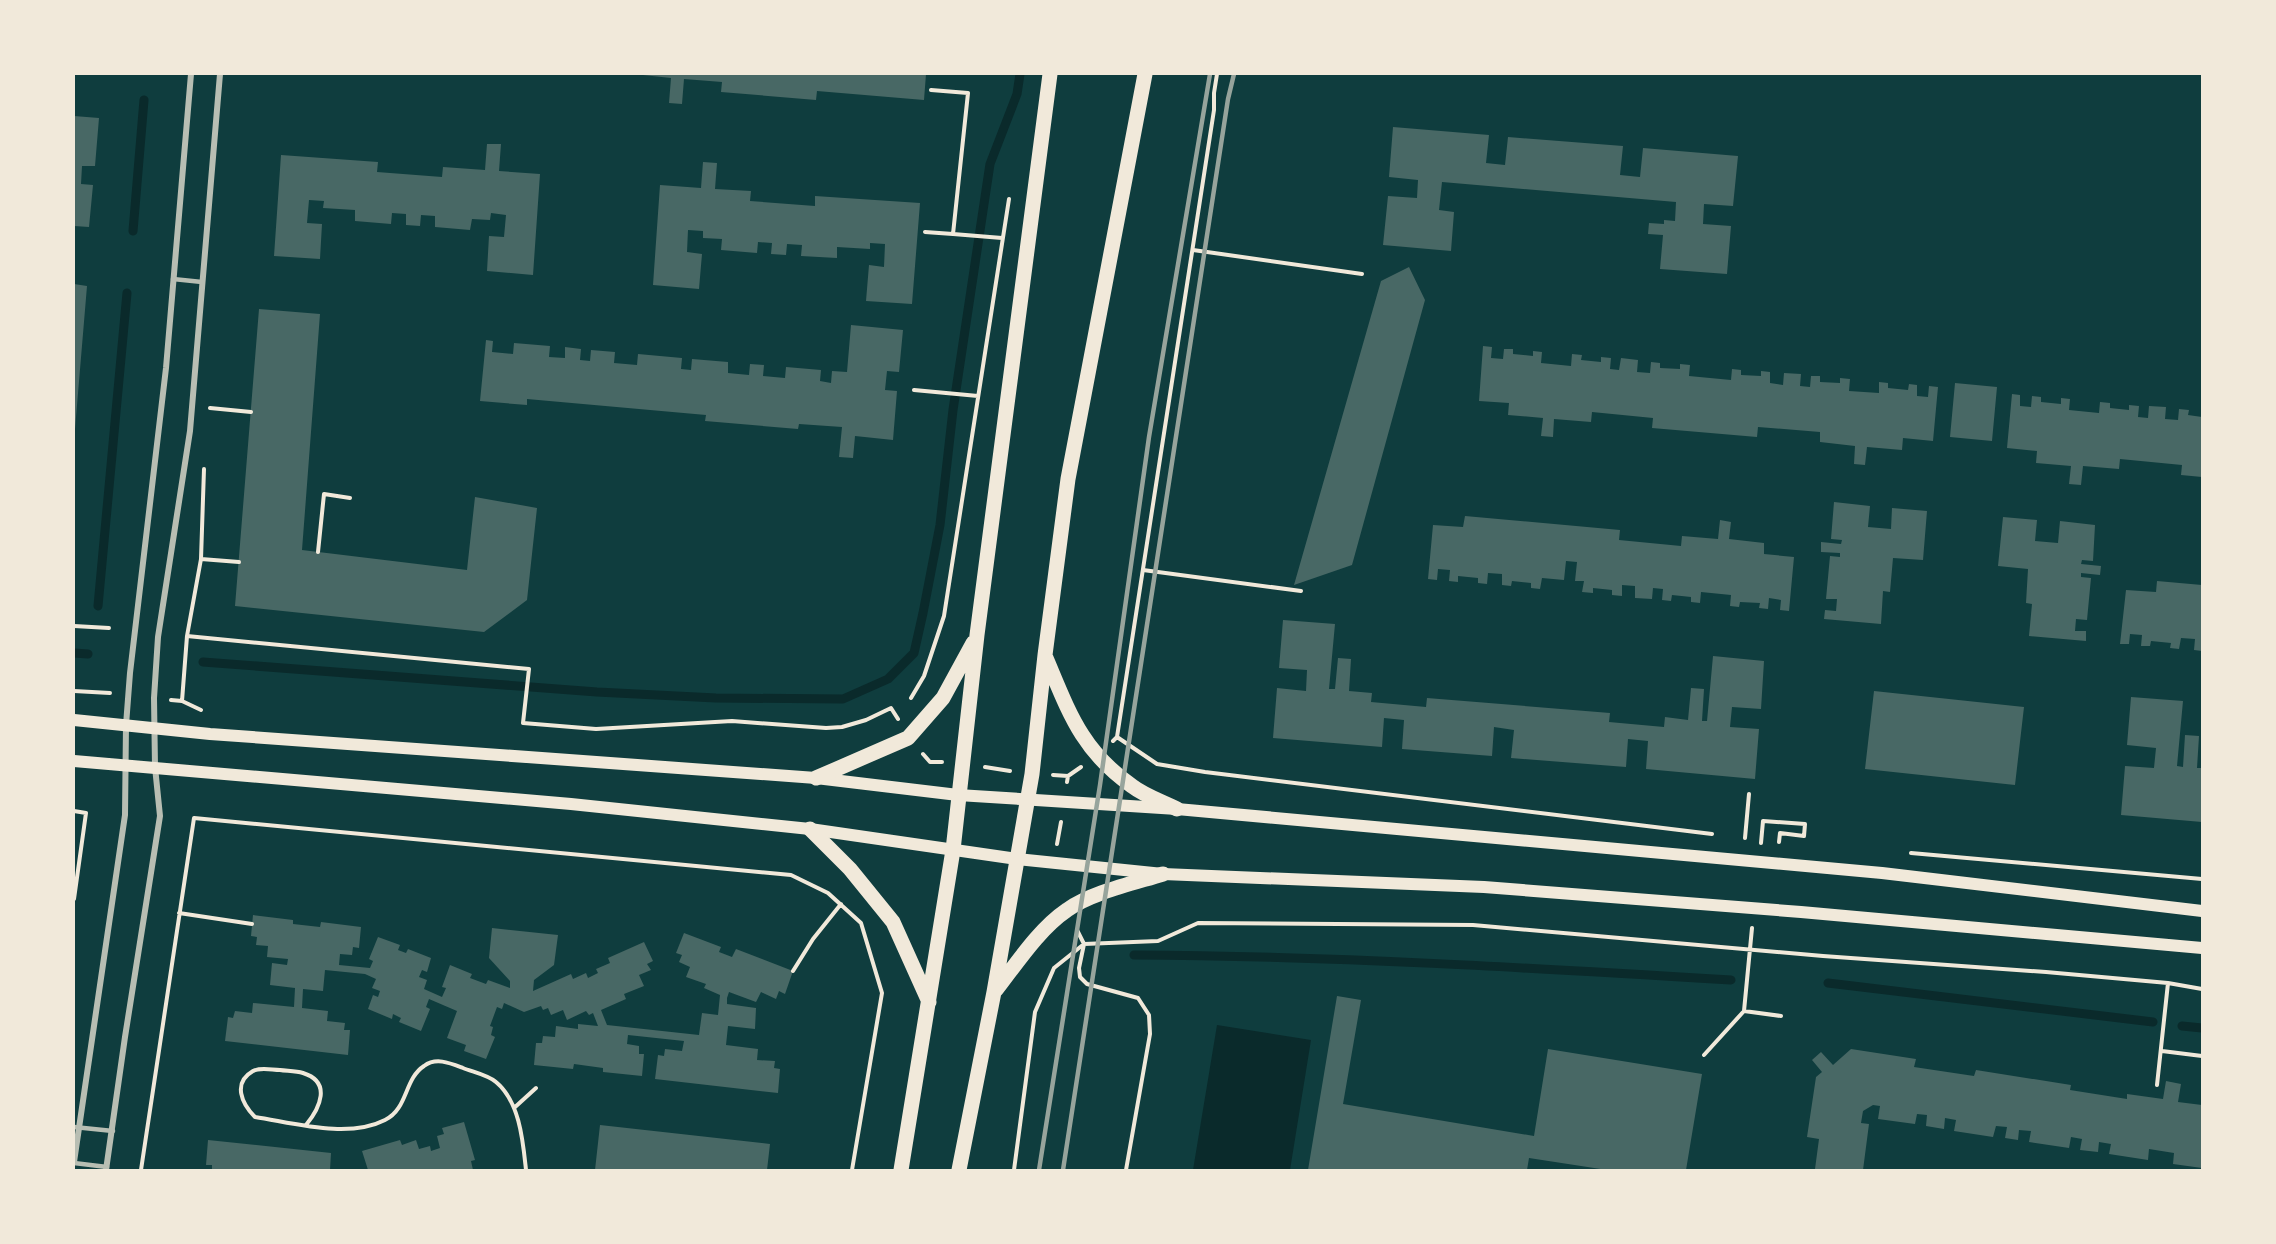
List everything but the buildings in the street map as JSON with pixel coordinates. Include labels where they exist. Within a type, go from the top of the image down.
[{"type":"main road","points":[[901,1170],[952,850],[977,635],[1050,74]]},
{"type":"main road","points":[[959,1170],[994,992],[1032,774],[1068,479],[1145,74]]},
{"type":"main road","points":[[816,778],[908,738],[943,698],[977,635]]},
{"type":"main road","points":[[1045,655],[1080,734],[1097,756],[1133,787],[1177,808]]},
{"type":"main road","points":[[74,720],[210,734],[816,778],[958,795],[1177,808],[1882,873],[2202,910]]},
{"type":"main road","points":[[74,761],[497,797],[810,829],[1017,859],[1163,874],[1484,887],[1801,912],[2202,948]]},
{"type":"main road","points":[[810,829],[850,868],[893,922],[929,1002]]},
{"type":"main road","points":[[994,992],[1041,934],[1066,910],[1082,901],[1163,874]]},
{"type":"street","points":[[74,1162],[76,1128],[125,815],[126,725],[130,673],[166,368],[191,74]]},
{"type":"street","points":[[107,1169],[160,816],[154,727],[158,638],[190,431],[220,74]]},
{"type":"lane","points":[[173,279],[202,282]]},
{"type":"lane","points":[[76,1128],[113,1131]]},
{"type":"lane","points":[[74,1162],[107,1169]]},
{"type":"path","points":[[930,762],[1068,776],[1097,756],[1117,737],[1193,250],[1214,110],[1217,74]]},
{"type":"path","points":[[931,90],[968,93],[953,234]]},
{"type":"path","points":[[909,702],[924,676],[944,616],[1010,191]]},
{"type":"path","points":[[925,232],[1002,238]]},
{"type":"path","points":[[1193,250],[1362,274]]},
{"type":"path","points":[[914,390],[979,396]]},
{"type":"path","points":[[209,408],[251,412]]},
{"type":"path","points":[[318,552],[324,494],[350,498]]},
{"type":"path","points":[[201,559],[239,562]]},
{"type":"path","points":[[1143,570],[1301,591]]},
{"type":"path","points":[[74,626],[109,628]]},
{"type":"path","points":[[182,701],[187,636],[529,669],[524,723],[596,729],[732,721],[843,727],[866,720],[891,708],[898,720],[903,711]]},
{"type":"path","points":[[74,691],[101,692]]},
{"type":"path","points":[[1117,737],[1157,764],[1195,771],[1721,835]]},
{"type":"path","points":[[1054,863],[1068,776]]},
{"type":"path","points":[[1733,837],[1745,838],[1749,794]]},
{"type":"path","points":[[74,811],[86,813],[74,899]]},
{"type":"path","points":[[141,1170],[194,818],[791,875],[828,894],[861,923],[882,993],[852,1170]]},
{"type":"path","points":[[1763,821],[1805,824],[1804,836],[1780,833],[1779,842],[1790,843]]},
{"type":"path","points":[[1908,853],[2202,879]]},
{"type":"path","points":[[793,971],[813,939],[841,904]]},
{"type":"path","points":[[1066,910],[1084,944],[1079,968],[1080,977],[1087,984],[1138,998],[1149,1015],[1150,1034],[1126,1170]]},
{"type":"path","points":[[179,913],[252,924]]},
{"type":"path","points":[[1014,1170],[1035,1012],[1054,968],[1084,944],[1158,941],[1198,923],[1473,925],[2168,983],[2202,989]]},
{"type":"path","points":[[2157,1084],[2168,983]]},
{"type":"path","points":[[1704,1055],[1744,1011],[1781,1016]]},
{"type":"path","points":[[2162,1051],[2202,1056]]},
{"type":"path","points":[[306,1125],[321,1102],[321,1090],[315,1079],[303,1073],[266,1069],[254,1071],[242,1081],[241,1093],[245,1107],[255,1117],[306,1125],[342,1130],[359,1128],[386,1120],[401,1107],[414,1074],[425,1064],[444,1061],[495,1080],[506,1091],[514,1108],[523,1144],[526,1170]]},
{"type":"path","points":[[514,1108],[536,1088]]},
{"type":"water","points":[[1217,1025],[1311,1040],[1290,1170],[1193,1170]]},
{"type":"waterway","points":[[203,662],[597,692],[716,698],[843,699],[888,679],[914,653],[923,613],[940,525],[953,410],[990,164],[1017,94],[1020,74]]},
{"type":"waterway","points":[[133,231],[144,100]]},
{"type":"waterway","points":[[98,606],[127,293]]},
{"type":"waterway","points":[[74,653],[88,654]]},
{"type":"waterway","points":[[1134,955],[1358,960],[1731,980]]},
{"type":"waterway","points":[[1828,983],[2153,1022]]},
{"type":"waterway","points":[[2182,1026],[2202,1028]]},
{"type":"railway","points":[[1039,1170],[1100,785],[1149,437],[1210,74]]},
{"type":"railway","points":[[1063,1170],[1228,99],[1234,74]]}]
